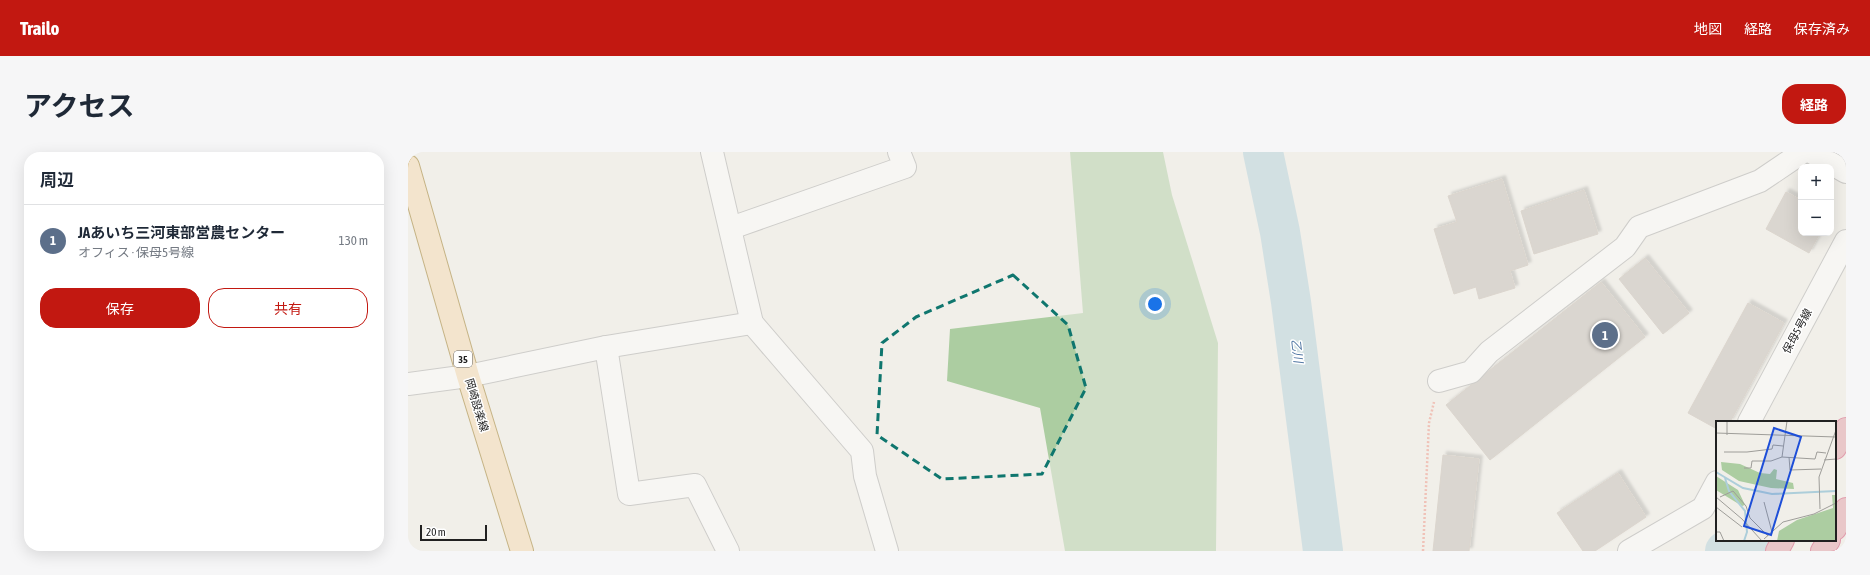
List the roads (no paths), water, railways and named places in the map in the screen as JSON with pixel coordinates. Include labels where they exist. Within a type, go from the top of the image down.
[{"type":"highway","points":[[1836,446],[1846,429]]},
{"type":"highway","points":[[1836,527],[1846,509]]},
{"type":"highway","points":[[1777,551],[1782,541]]},
{"type":"highway","points":[[1822,551],[1828,541]]},
{"type":"main road","name":"岡崎設楽線","points":[[408,166],[468,376],[522,551]]},
{"type":"street","points":[[712,152],[752,323],[862,451],[865,476],[887,551]]},
{"type":"street","points":[[731,228],[905,167],[899,152]]},
{"type":"street","points":[[1439,381],[1472,372],[1489,352],[1625,246],[1639,228],[1760,181],[1803,152]]},
{"type":"street","points":[[1811,152],[1846,172]]},
{"type":"street","name":"保母5号線","points":[[1750,421],[1846,240]]},
{"type":"street","points":[[408,384],[468,376],[606,347],[752,323]]},
{"type":"street","points":[[606,347],[629,494],[695,485],[728,551]]},
{"type":"street","points":[[1629,551],[1703,508],[1716,484]]},
{"type":"waterway","name":"乙川","points":[[1263,152],[1280,232],[1291,302],[1323,551]]},
{"type":"waterway","points":[[1725,551],[1751,541]]},
{"type":"place","name":"JAあいち三河東部営農センター","points":[[1605,335]]}]
